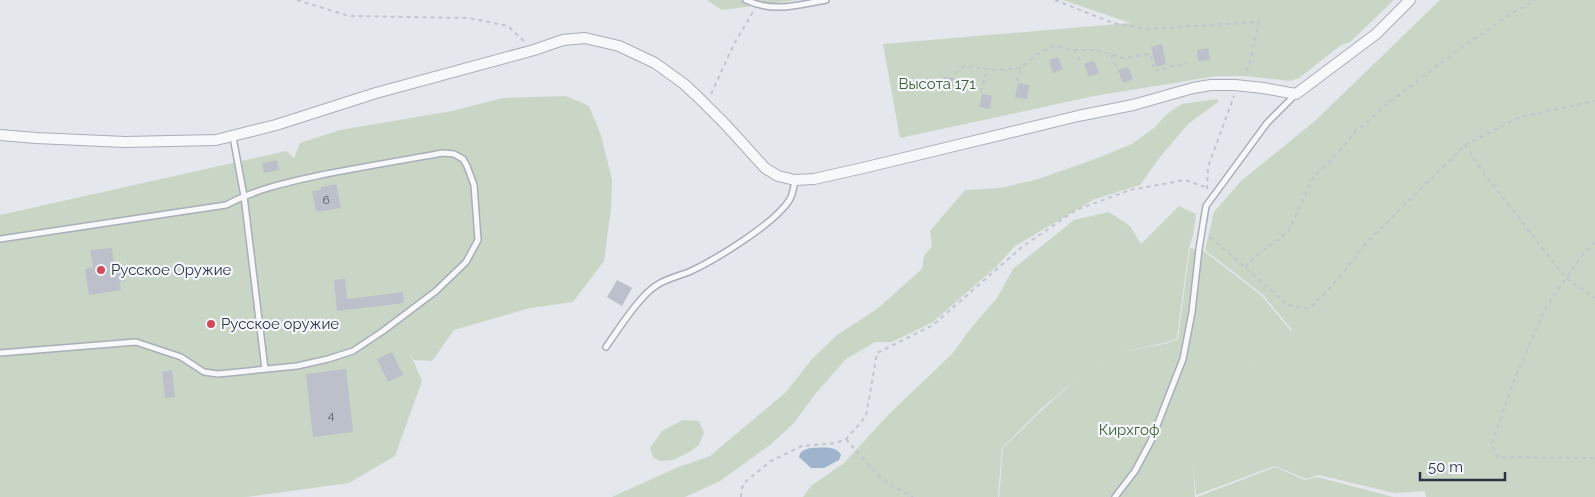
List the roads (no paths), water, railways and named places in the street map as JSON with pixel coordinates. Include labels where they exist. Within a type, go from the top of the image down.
[{"type":"street","points":[[0,134],[36,138],[154,142],[216,140],[233,137],[376,93],[574,38],[599,40],[619,46],[655,63],[671,74],[726,125],[765,168],[778,176],[795,180],[814,179],[1078,116],[1133,105],[1193,88],[1211,85],[1238,85],[1296,94],[1376,34],[1410,0]]},
{"type":"lane","points":[[746,0],[757,5],[773,8],[826,0]]},
{"type":"lane","points":[[1116,497],[1135,471],[1151,441],[1183,359],[1192,312],[1206,206],[1267,123],[1296,94]]},
{"type":"lane","points":[[233,137],[244,196],[265,369]]},
{"type":"lane","points":[[0,239],[226,205],[244,196],[296,181],[443,153],[454,154],[464,159],[474,185],[478,240],[466,262],[436,291],[383,332],[353,351],[328,359],[297,366],[218,374],[204,372],[181,357],[136,342],[0,353]]},
{"type":"lane","points":[[606,347],[636,305],[656,285],[721,255],[758,229],[791,198],[795,180]]},
{"type":"water","points":[[811,448],[832,448],[841,455],[839,460],[824,468],[811,468],[799,457],[800,453]]},
{"type":"place","name":"Русское Оружие","points":[[101,270]]},
{"type":"place","name":"Русское оружие","points":[[211,324]]},
{"type":"park label","name":"Высота 171","points":[[937,84]]},
{"type":"park label","name":"Кирхгоф","points":[[1129,430]]}]
